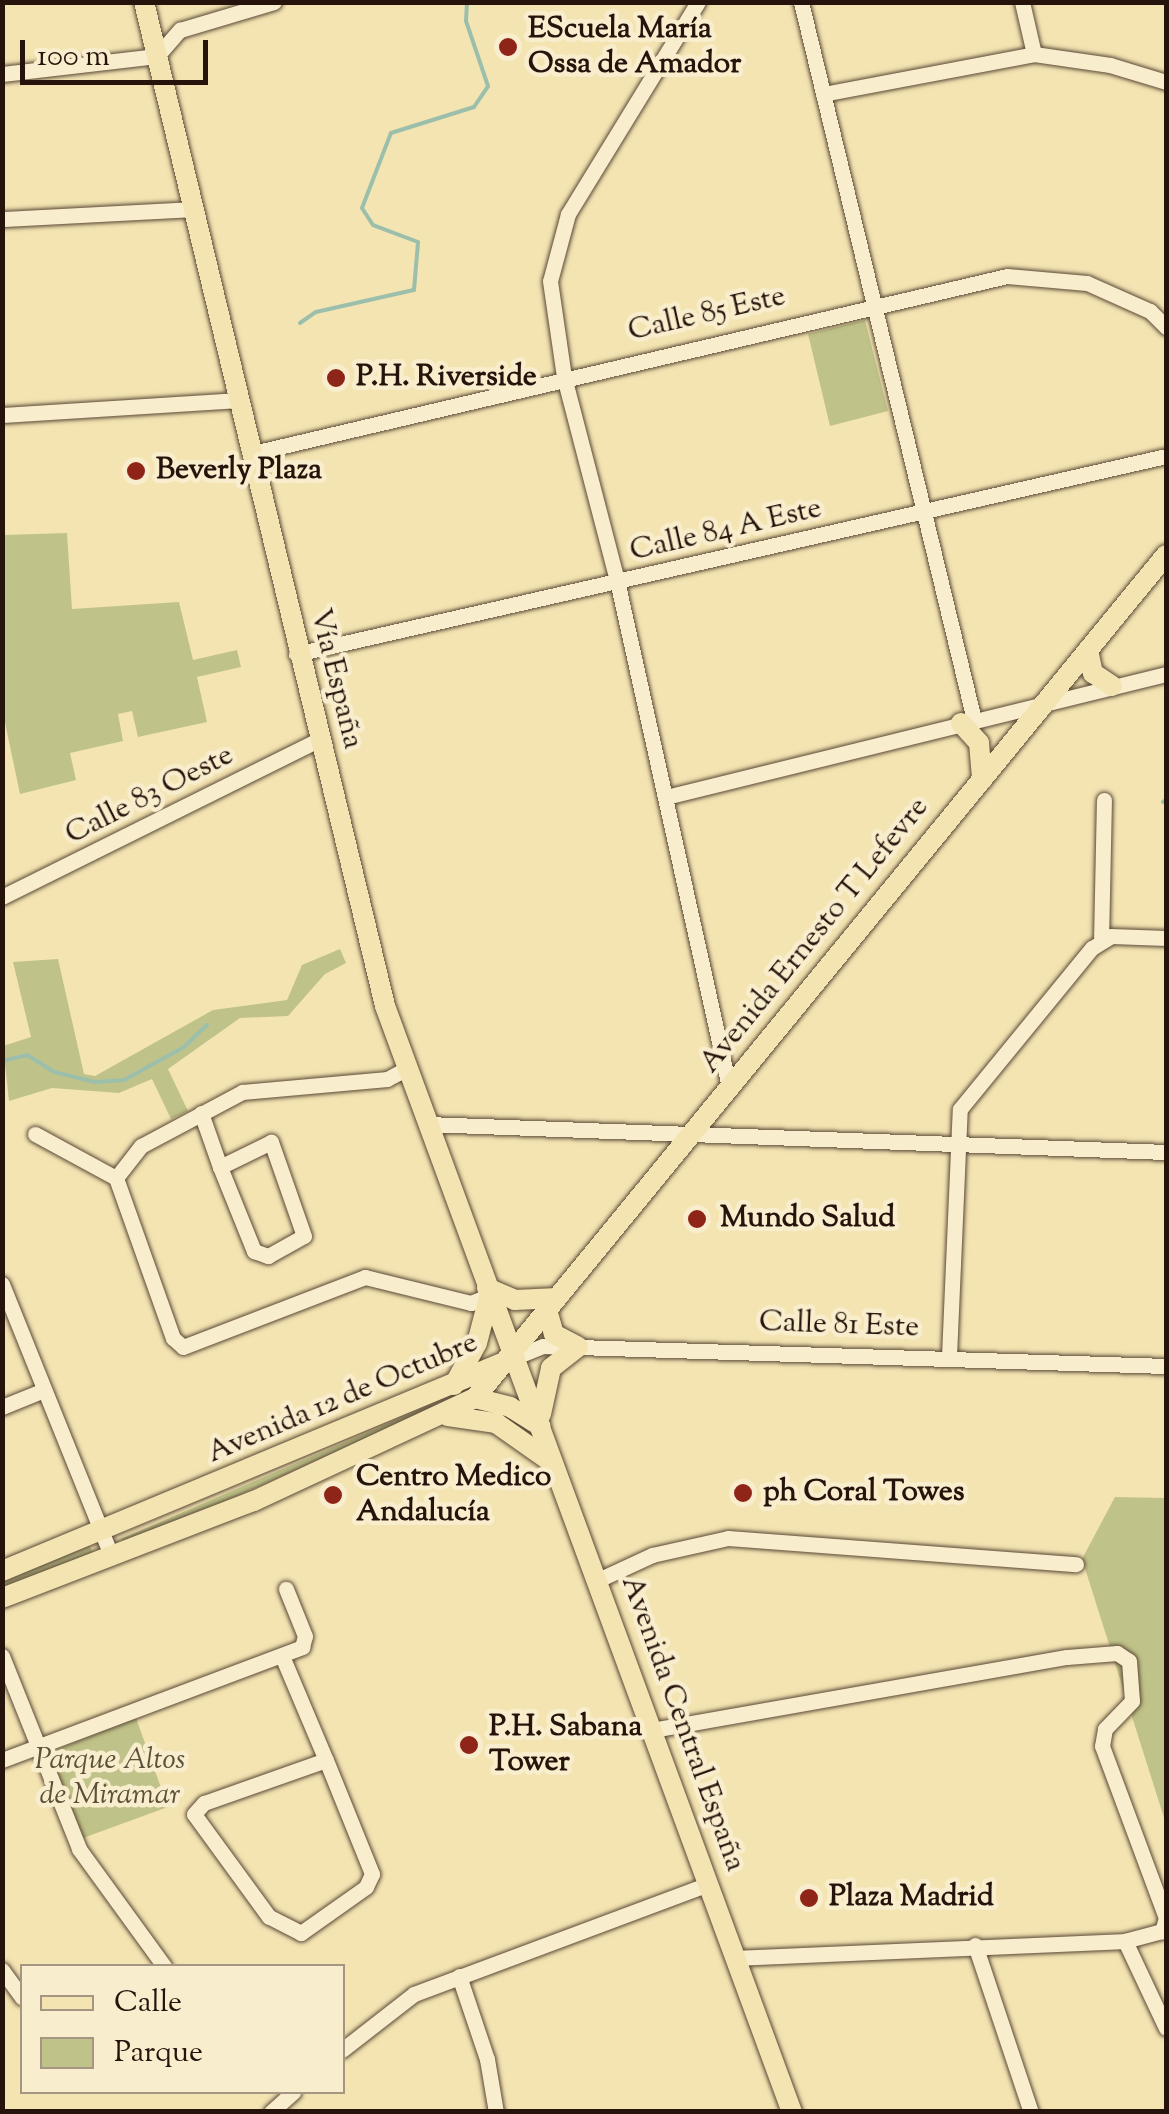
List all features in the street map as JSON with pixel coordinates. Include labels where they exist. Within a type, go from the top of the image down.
[{"type":"main road","name":"Vía España","points":[[144,2],[253,453],[296,654],[406,1069],[513,1358]]},
{"type":"main road","name":"Avenida Ernesto T Lefevre","points":[[513,1358],[552,1304],[1166,555]]},
{"type":"main road","points":[[1088,650],[1093,673],[1112,686]]},
{"type":"main road","points":[[967,721],[980,743],[982,780]]},
{"type":"main road","points":[[452,1387],[477,1343],[488,1292],[552,1304],[554,1334],[578,1346]]},
{"type":"main road","points":[[474,1398],[510,1407],[540,1426],[544,1380],[562,1355],[578,1346]]},
{"type":"main road","name":"Avenida 12 de Octubre","points":[[2,1571],[103,1534],[513,1358]]},
{"type":"main road","name":"Avenida 12 de Octubre","points":[[2,1598],[112,1557],[446,1416],[474,1398],[513,1358]]},
{"type":"main road","name":"Avenida Central España","points":[[513,1358],[557,1468],[792,2112]]},
{"type":"main road","points":[[446,1416],[496,1422],[557,1468]]},
{"type":"street","points":[[2,74],[157,56],[180,30],[274,2]]},
{"type":"street","points":[[698,2],[557,242],[551,319],[618,584],[729,1087]]},
{"type":"street","points":[[801,2],[926,513],[967,721]]},
{"type":"street","points":[[1022,2],[1034,54]]},
{"type":"street","points":[[824,94],[1034,54],[1110,65],[1166,82]]},
{"type":"street","points":[[2,219],[192,209]]},
{"type":"street","name":"Calle 85 Este","points":[[253,453],[874,304],[1037,274],[1120,294],[1166,327]]},
{"type":"street","points":[[2,415],[240,400]]},
{"type":"street","name":"Calle 84 A Este","points":[[296,654],[618,584],[1166,456]]},
{"type":"street","points":[[666,796],[1166,674]]},
{"type":"street","name":"Calle 83 Oeste","points":[[2,897],[320,739]]},
{"type":"street","points":[[950,1356],[954,1143],[966,1101],[1100,941],[1104,800]]},
{"type":"street","points":[[1100,941],[1166,938]]},
{"type":"street","points":[[406,1069],[387,1079],[267,1086],[200,1113],[142,1146],[116,1178],[119,1202],[173,1338],[193,1348],[365,1277],[471,1303],[488,1292]]},
{"type":"street","points":[[200,1113],[220,1167],[254,1252],[268,1256],[304,1236],[271,1142],[220,1167]]},
{"type":"street","points":[[426,1124],[1166,1152]]},
{"type":"street","points":[[34,1134],[116,1178]]},
{"type":"street","points":[[2,1284],[6,1302],[112,1557]]},
{"type":"street","name":"Calle 81 Este","points":[[513,1358],[543,1346],[578,1346],[1166,1366]]},
{"type":"street","points":[[2,1407],[44,1390]]},
{"type":"street","points":[[598,1580],[652,1555],[728,1538],[1076,1564]]},
{"type":"street","points":[[2,1760],[282,1656],[306,1643],[286,1589]]},
{"type":"street","points":[[652,1730],[1117,1653],[1129,1661],[1132,1701],[1106,1730],[1102,1746],[1166,1918],[1162,1931],[1125,1942],[975,1945],[735,1958]]},
{"type":"street","points":[[2,1656],[79,1848],[163,1964]]},
{"type":"street","points":[[282,1656],[326,1760],[372,1880],[301,1933],[269,1916],[194,1814],[204,1803],[326,1760]]},
{"type":"street","points":[[345,2048],[414,1994],[708,1884]]},
{"type":"street","points":[[1125,1942],[1166,2028]]},
{"type":"street","points":[[975,1945],[1031,2112]]},
{"type":"street","points":[[2,1970],[20,1995]]},
{"type":"street","points":[[458,1976],[487,2059],[496,2112]]},
{"type":"street","points":[[271,2112],[290,2094]]},
{"type":"green space","points":[[865,320],[888,411],[830,426],[808,334]]},
{"type":"green space","points":[[67,533],[72,609],[179,602],[193,660],[237,650],[241,667],[197,677],[207,722],[138,737],[132,711],[118,714],[123,741],[70,753],[76,780],[20,794],[3,713],[3,535]]},
{"type":"green space","points":[[340,949],[346,963],[325,974],[288,1016],[240,1018],[168,1069],[188,1111],[180,1115],[171,1119],[152,1079],[119,1093],[52,1088],[9,1101],[3,1046],[31,1037],[13,962],[58,959],[84,1074],[95,1076],[213,1010],[287,1000],[302,965]]},
{"type":"green space","points":[[444,1404],[127,1545],[121,1539],[428,1406]]},
{"type":"green space","points":[[1115,1497],[1166,1498],[1166,1824],[1082,1559]]},
{"type":"green space","points":[[89,1546],[95,1555],[3,1592],[3,1578]]},
{"type":"green space","name":"Parque Altos de Miramar","points":[[136,1718],[168,1807],[83,1838],[52,1758],[56,1750]]},
{"type":"waterway","points":[[300,323],[316,312],[414,290],[418,242],[373,225],[362,208],[391,133],[474,107],[488,86],[466,21],[467,2]]},
{"type":"waterway","points":[[2,1061],[27,1055],[54,1072],[95,1082],[124,1080],[184,1047],[207,1025]]},
{"type":"place","name":"EScuela María Ossa de Amador","points":[[508,47]]},
{"type":"place","name":"P.H. Riverside","points":[[336,378]]},
{"type":"place","name":"Beverly Plaza","points":[[136,471]]},
{"type":"place","name":"Mundo Salud","points":[[697,1219]]},
{"type":"place","name":"ph Coral Towes","points":[[743,1493]]},
{"type":"place","name":"Centro Medico Andalucía","points":[[333,1495]]},
{"type":"place","name":"P.H. Sabana Tower","points":[[469,1745]]},
{"type":"place","name":"Plaza Madrid","points":[[809,1898]]}]
